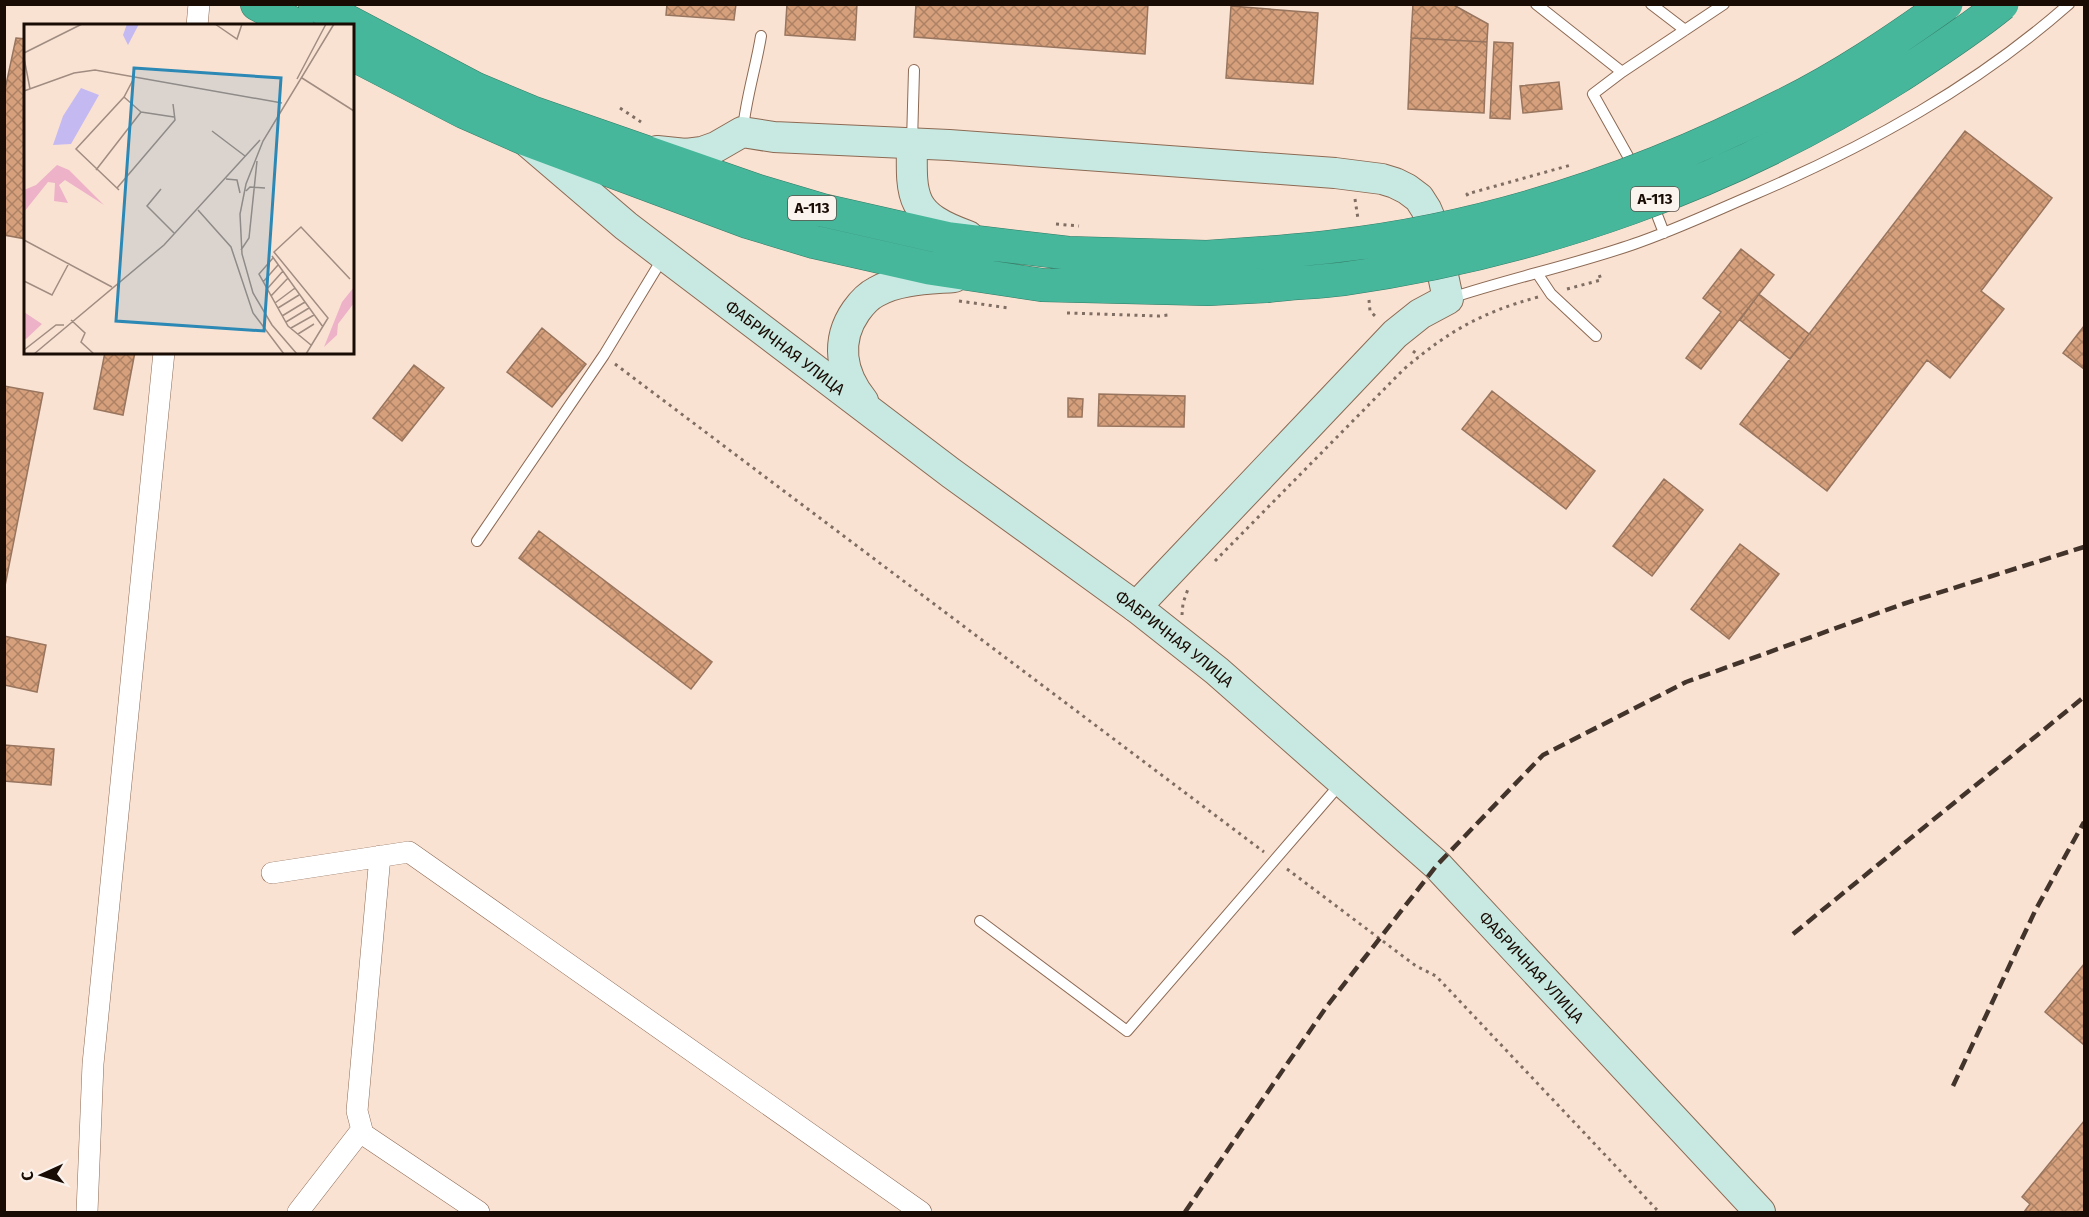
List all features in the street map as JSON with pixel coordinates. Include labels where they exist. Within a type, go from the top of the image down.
[{"type":"highway","points":[[257,4],[293,24]]},
{"type":"highway","name":"А-113","points":[[315,4],[353,24]]},
{"type":"highway","name":"А-113","points":[[354,25],[476,89],[531,112],[758,191],[822,210],[909,231],[993,245],[1068,253],[1207,256],[1337,246],[1403,236],[1469,222],[1536,204],[1662,162],[1796,99],[1846,71],[1946,4]]},
{"type":"highway","name":"А-113","points":[[354,55],[464,112],[523,138],[748,222],[814,242],[881,258],[964,288],[1042,285],[1208,289],[1341,279],[1409,268],[1546,236],[1674,192],[1801,134],[1863,99],[1922,62],[2002,4]]},
{"type":"street","points":[[197,24],[199,4]]},
{"type":"street","points":[[637,149],[686,154],[702,152],[742,132],[774,137],[912,143],[1335,173],[1388,181],[1407,189],[1419,198],[1432,223],[1448,299],[1420,314],[1395,334],[1136,608]]},
{"type":"street","name":"ФАБРИЧНАЯ УЛИЦА","points":[[523,138],[626,226],[1217,671],[1437,865],[1760,1212]]},
{"type":"street","points":[[912,143],[913,190],[916,202],[923,212],[957,232],[993,245]]},
{"type":"street","points":[[875,415],[853,389],[845,372],[842,351],[844,334],[862,303],[876,291],[911,282],[964,288]]},
{"type":"street","points":[[88,1212],[93,1064],[164,354]]},
{"type":"street","points":[[272,873],[409,852],[921,1212]]},
{"type":"street","points":[[363,1134],[357,1111],[380,856]]},
{"type":"street","points":[[298,1212],[360,1132],[479,1212]]},
{"type":"lane","points":[[1536,4],[1622,72]]},
{"type":"lane","points":[[1651,4],[1685,30]]},
{"type":"lane","points":[[1664,233],[1643,184],[1593,94],[1724,4]]},
{"type":"lane","points":[[1448,299],[1593,257],[1664,233],[1802,175],[1878,136],[1944,98],[2006,56],[2069,4]]},
{"type":"lane","points":[[742,132],[761,36]]},
{"type":"lane","points":[[912,143],[914,70]]},
{"type":"lane","points":[[477,541],[604,356],[664,255]]},
{"type":"lane","points":[[1537,273],[1551,294],[1596,336]]},
{"type":"lane","points":[[980,921],[1127,1031],[1342,782]]},
{"type":"path","points":[[1467,194],[1551,169]]},
{"type":"path","points":[[1053,224],[1083,226]]},
{"type":"path","points":[[1211,565],[1404,369],[1435,343],[1486,314],[1505,306],[1601,280],[1593,257]]},
{"type":"path","points":[[964,288],[1012,308]]},
{"type":"path","points":[[1065,313],[1170,315]]},
{"type":"path","points":[[604,356],[1416,966],[1436,976],[1659,1212]]},
{"type":"path","points":[[1190,651],[1198,642],[1185,624],[1182,614],[1186,591],[1194,582]]},
{"type":"building","points":[[667,4],[736,4],[734,20],[666,15]]},
{"type":"building","points":[[787,4],[857,4],[855,40],[785,35]]},
{"type":"building","points":[[916,4],[1148,4],[1145,54],[914,37]]},
{"type":"building","points":[[1413,4],[1452,4],[1488,24],[1487,42],[1411,38]]},
{"type":"building","points":[[1231,6],[1318,13],[1313,84],[1226,78]]},
{"type":"building","points":[[16,38],[24,39],[24,239],[4,235],[4,94]]},
{"type":"building","points":[[1411,38],[1487,42],[1484,113],[1408,109]]},
{"type":"building","points":[[1494,42],[1513,43],[1510,119],[1490,118]]},
{"type":"building","points":[[1559,82],[1562,109],[1523,113],[1520,86]]},
{"type":"building","points":[[1965,131],[2052,198],[1981,291],[2004,309],[1950,378],[1927,360],[1827,491],[1740,424]]},
{"type":"building","points":[[1741,249],[1774,275],[1701,369],[1686,358],[1721,312],[1703,298]]},
{"type":"building","points":[[1759,294],[1809,334],[1790,359],[1740,320]]},
{"type":"building","points":[[2084,326],[2084,369],[2063,353]]},
{"type":"building","points":[[542,328],[586,364],[552,407],[507,372]]},
{"type":"building","points":[[105,354],[135,354],[123,415],[94,409]]},
{"type":"building","points":[[414,365],[444,388],[402,441],[373,418]]},
{"type":"building","points":[[4,386],[43,393],[5,586],[4,585]]},
{"type":"building","points":[[1492,391],[1595,471],[1566,509],[1462,429]]},
{"type":"building","points":[[1099,394],[1185,396],[1184,427],[1098,426]]},
{"type":"building","points":[[1068,398],[1083,399],[1082,417],[1068,417]]},
{"type":"building","points":[[1664,479],[1703,510],[1652,576],[1613,546]]},
{"type":"building","points":[[539,531],[712,662],[691,689],[519,558]]},
{"type":"building","points":[[1740,544],[1779,574],[1729,639],[1691,609]]},
{"type":"building","points":[[4,636],[46,645],[37,692],[4,685]]},
{"type":"building","points":[[4,745],[54,749],[51,785],[4,781]]},
{"type":"building","points":[[2084,964],[2084,1042],[2083,1044],[2045,1012]]},
{"type":"building","points":[[2084,1121],[2084,1212],[2024,1212],[2030,1204],[2022,1197]]},
{"type":"railway","points":[[1185,1212],[1327,1006],[1437,865],[1543,755],[1686,682],[1903,604],[2084,547]]},
{"type":"railway","points":[[1793,934],[2084,697]]},
{"type":"railway","points":[[1953,1086],[2036,909],[2084,822]]}]
